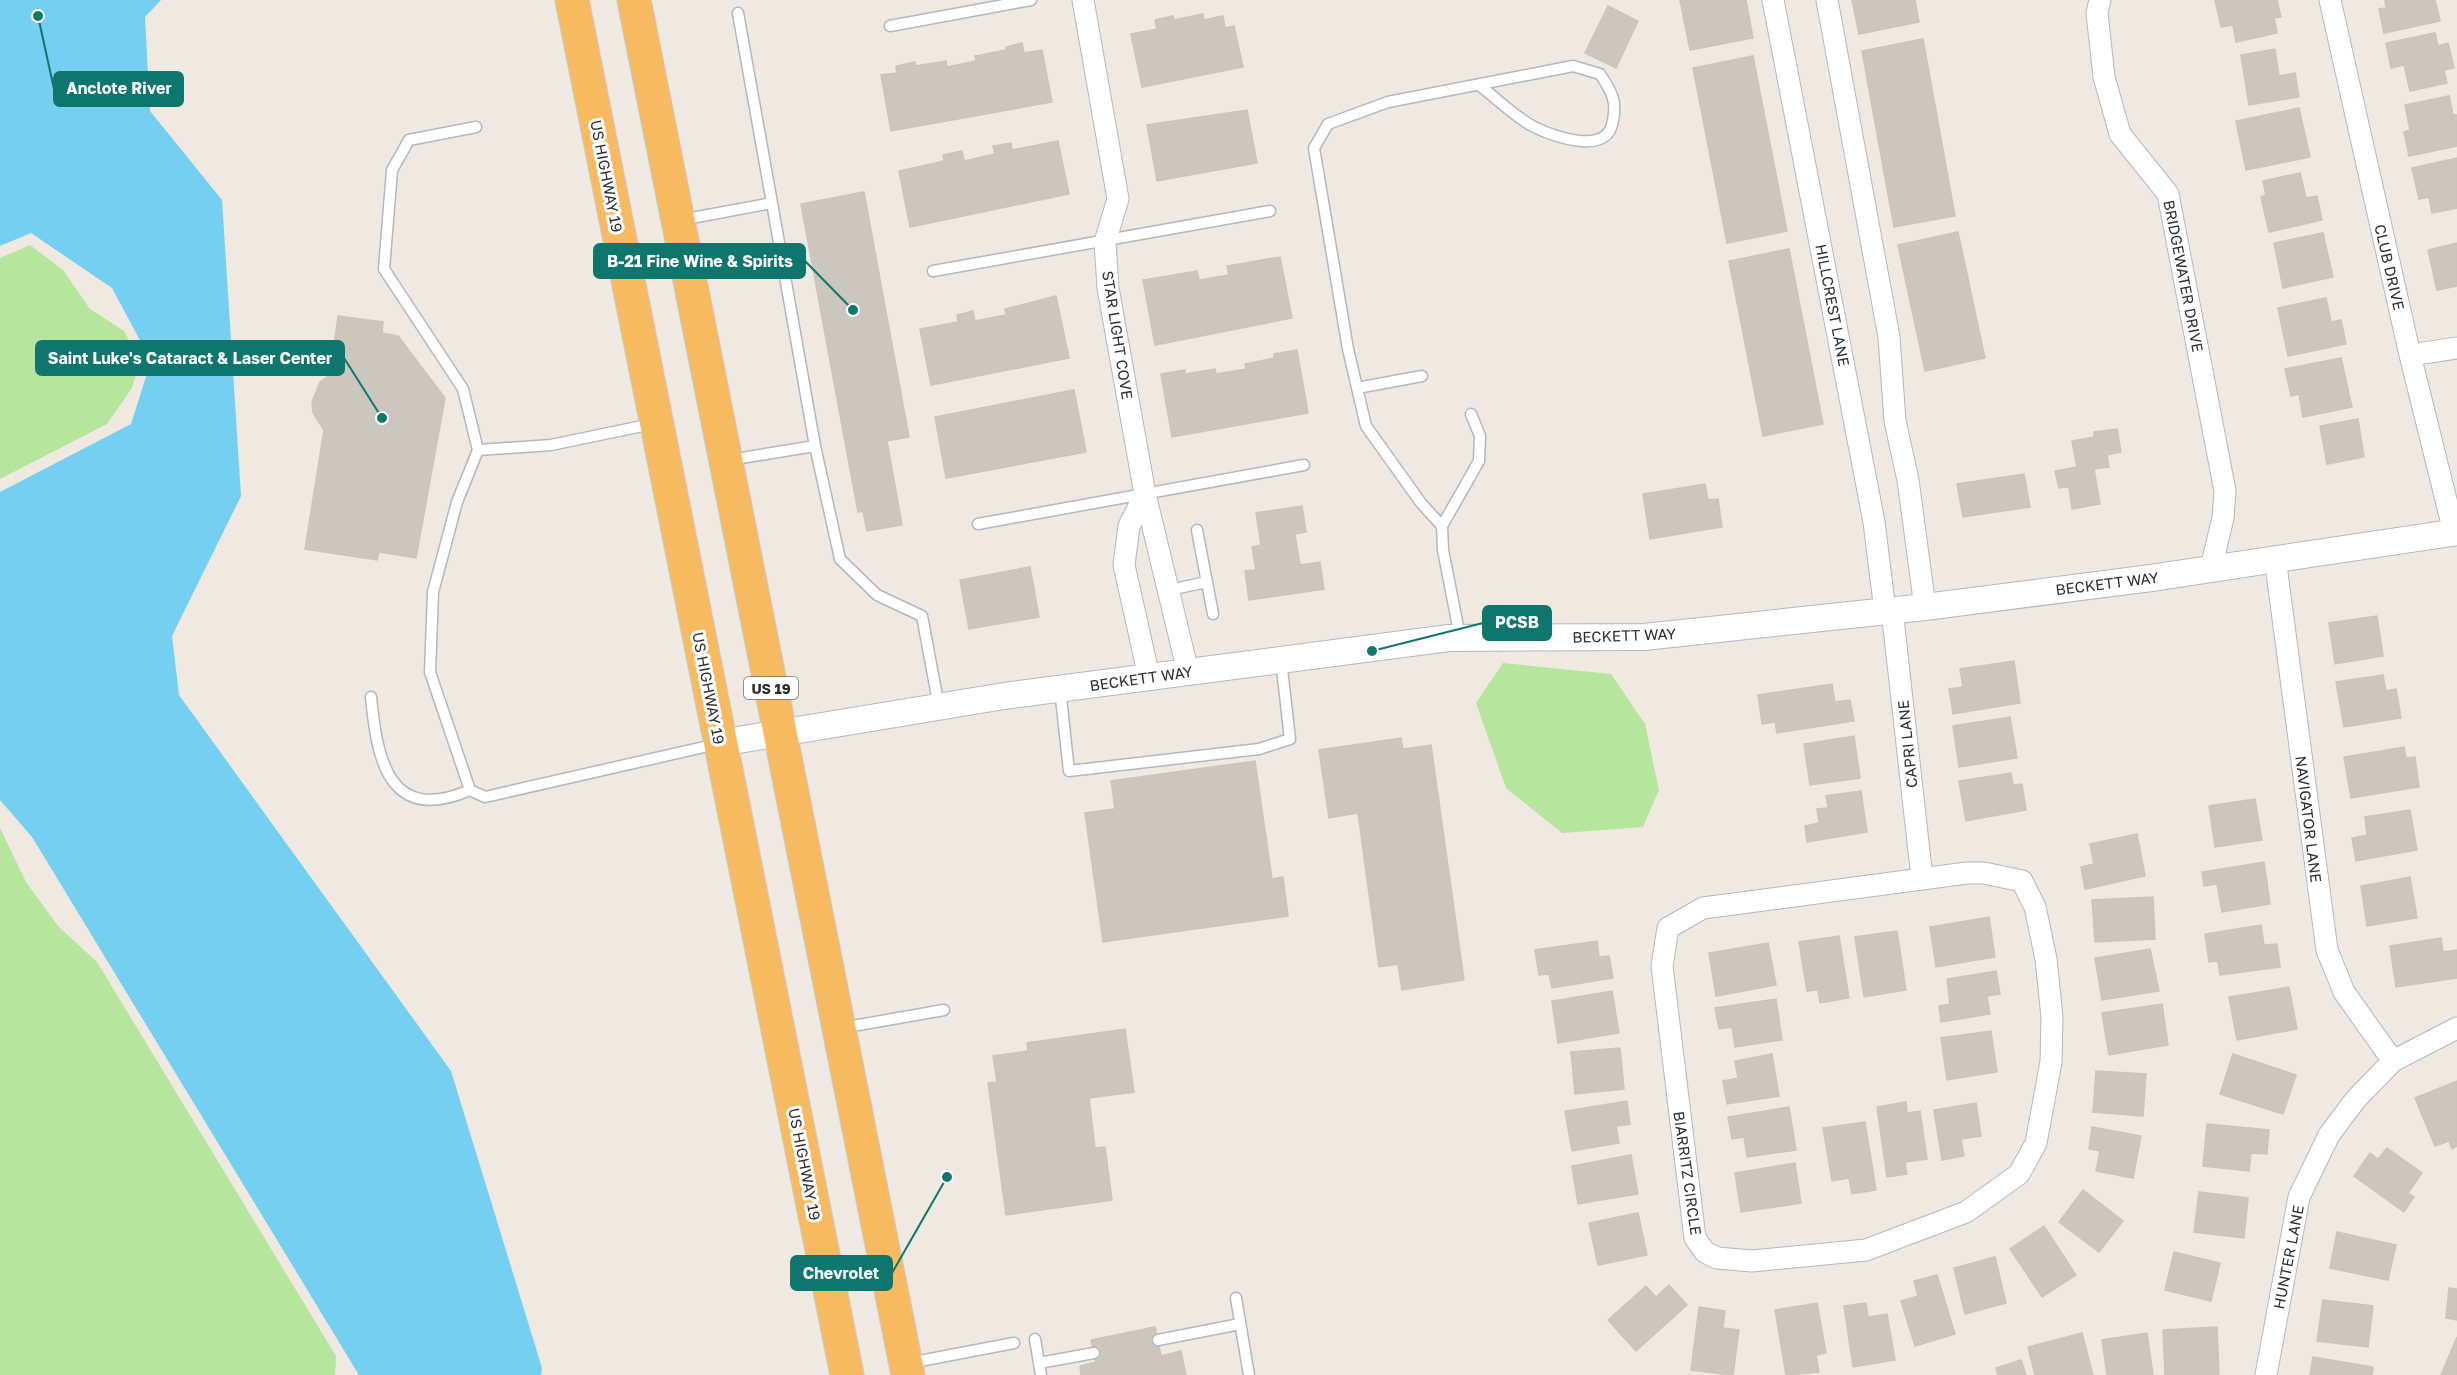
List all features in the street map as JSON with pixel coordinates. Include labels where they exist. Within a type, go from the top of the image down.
[{"type":"highway","name":"US HIGHWAY 19","points":[[572,0],[847,1375]]},
{"type":"highway","name":"US 19","points":[[634,0],[907,1369]]},
{"type":"street","name":"STAR LIGHT COVE","points":[[1083,0],[1118,199],[1105,242],[1108,288],[1145,494],[1188,672]]},
{"type":"street","name":"HILLCREST LANE","points":[[1773,0],[1889,611]]},
{"type":"street","points":[[1827,0],[1889,337],[1894,421],[1908,480],[1925,606]]},
{"type":"street","name":"BRIDGEWATER DRIVE","points":[[2100,0],[2097,13],[2104,77],[2120,134],[2168,194],[2225,491],[2223,518],[2211,568]]},
{"type":"street","name":"CLUB DRIVE","points":[[2330,0],[2410,355],[2456,532]]},
{"type":"street","points":[[2410,355],[2457,348]]},
{"type":"street","points":[[1145,494],[1129,526],[1124,565],[1149,677]]},
{"type":"street","name":"BECKETT WAY","points":[[720,743],[1060,689],[1460,638],[1644,637],[1889,611],[2211,568],[2456,532]]},
{"type":"street","name":"NAVIGATOR LANE","points":[[2275,558],[2327,950],[2344,992],[2393,1061]]},
{"type":"street","name":"CAPRI LANE","points":[[1889,611],[1922,878]]},
{"type":"street","name":"BIARRITZ CIRCLE","points":[[1984,873],[2022,881],[2035,907],[2046,959],[2052,1017],[2051,1062],[2036,1143],[2019,1174],[1966,1212],[1866,1250],[1752,1261],[1717,1258],[1705,1252],[1695,1238],[1673,1065],[1662,966],[1668,928],[1703,908],[1922,878],[1984,873]]},
{"type":"street","name":"HUNTER LANE","points":[[2266,1375],[2299,1197],[2329,1135],[2356,1099],[2393,1061],[2457,1028]]},
{"type":"lane","points":[[890,26],[1031,0]]},
{"type":"lane","points":[[738,13],[814,446],[840,559],[877,595],[922,616],[939,707]]},
{"type":"lane","points":[[1442,526],[1421,503],[1366,426],[1357,388],[1314,148],[1328,124],[1388,102],[1573,66],[1600,74],[1615,96],[1616,111],[1611,130],[1598,140],[1572,141],[1533,126],[1479,85]]},
{"type":"lane","points":[[476,127],[409,140],[392,170],[384,268],[463,389],[478,450],[457,502],[433,592],[430,672],[470,790],[485,797],[720,743]]},
{"type":"lane","points":[[678,221],[772,203]]},
{"type":"lane","points":[[933,271],[1270,211]]},
{"type":"lane","points":[[1357,388],[1422,376]]},
{"type":"lane","points":[[1460,638],[1443,550],[1442,526],[1479,461],[1480,436],[1471,414]]},
{"type":"lane","points":[[478,450],[550,445],[657,423]]},
{"type":"lane","points":[[726,460],[814,446]]},
{"type":"lane","points":[[978,524],[1304,465]]},
{"type":"lane","points":[[1197,530],[1213,614]]},
{"type":"lane","points":[[1169,590],[1207,582]]},
{"type":"lane","points":[[1060,689],[1068,771],[1259,749],[1290,739],[1281,660]]},
{"type":"lane","points":[[371,697],[375,743],[386,772],[405,794],[427,801],[447,800],[470,790]]},
{"type":"lane","points":[[839,1028],[944,1010]]},
{"type":"lane","points":[[1236,1298],[1249,1375]]},
{"type":"lane","points":[[1158,1340],[1240,1324]]},
{"type":"lane","points":[[1035,1339],[1041,1375]]},
{"type":"lane","points":[[907,1369],[1014,1343]]},
{"type":"lane","points":[[1039,1363],[1094,1353]]},
{"type":"green space","points":[[30,245],[63,270],[90,309],[124,331],[140,361],[132,388],[107,424],[0,479],[0,258]]},
{"type":"green space","points":[[1503,663],[1611,674],[1645,724],[1659,790],[1643,827],[1562,833],[1506,788],[1476,703]]},
{"type":"green space","points":[[0,828],[26,882],[58,926],[97,962],[336,1356],[335,1375],[0,1375]]},
{"type":"water","points":[[0,0],[161,0],[145,17],[150,111],[222,200],[241,496],[172,636],[179,695],[451,1071],[542,1368],[541,1375],[359,1375],[32,837],[0,800],[0,492],[131,424],[151,361],[112,288],[31,233],[0,246]]},
{"type":"building","points":[[1680,0],[1746,0],[1753,38],[1690,50]]},
{"type":"building","points":[[1852,0],[1915,0],[1919,22],[1859,34]]},
{"type":"building","points":[[2215,0],[2277,0],[2281,17],[2274,18],[2277,33],[2236,42],[2233,25],[2221,27]]},
{"type":"building","points":[[2385,0],[2435,0],[2440,21],[2384,33],[2379,9],[2386,8]]},
{"type":"building","points":[[1608,6],[1638,21],[1616,68],[1585,53]]},
{"type":"building","points":[[1203,14],[1204,20],[1223,16],[1225,28],[1234,26],[1243,67],[1142,87],[1131,34],[1157,29],[1155,20],[1173,16],[1174,20]]},
{"type":"building","points":[[2435,33],[2438,46],[2448,43],[2454,68],[2444,70],[2447,83],[2410,91],[2404,65],[2391,68],[2386,43]]},
{"type":"building","points":[[1923,39],[1955,216],[1894,227],[1862,51]]},
{"type":"building","points":[[1022,43],[1024,53],[1042,50],[1052,102],[891,131],[881,75],[897,73],[896,66],[915,62],[915,66],[946,61],[947,67],[976,61],[975,56],[1006,50],[1006,47]]},
{"type":"building","points":[[2275,49],[2279,76],[2295,73],[2299,97],[2249,105],[2241,55]]},
{"type":"building","points":[[1753,56],[1787,231],[1727,243],[1693,68]]},
{"type":"building","points":[[2449,96],[2453,115],[2457,115],[2457,146],[2409,156],[2404,132],[2410,130],[2405,105]]},
{"type":"building","points":[[2299,108],[2310,157],[2246,170],[2236,121]]},
{"type":"building","points":[[1247,110],[1257,163],[1157,181],[1147,125]]},
{"type":"building","points":[[1058,141],[1069,194],[910,227],[899,171],[944,161],[943,155],[962,151],[964,161],[995,154],[993,146],[1011,143],[1012,150]]},
{"type":"building","points":[[2457,158],[2457,208],[2432,213],[2429,197],[2419,199],[2412,168]]},
{"type":"building","points":[[2300,173],[2306,198],[2317,196],[2322,220],[2269,232],[2261,197],[2266,195],[2263,181]]},
{"type":"building","points":[[864,192],[909,437],[887,441],[902,525],[867,531],[863,511],[858,512],[801,204]]},
{"type":"building","points":[[1958,232],[1985,358],[1925,371],[1898,245]]},
{"type":"building","points":[[2323,233],[2333,277],[2283,288],[2274,243]]},
{"type":"building","points":[[2457,243],[2457,286],[2437,290],[2428,250]]},
{"type":"building","points":[[1789,249],[1823,424],[1763,436],[1729,261]]},
{"type":"building","points":[[1280,257],[1292,318],[1155,345],[1143,280],[1197,271],[1199,280],[1229,275],[1227,266]]},
{"type":"building","points":[[1056,296],[1069,358],[931,385],[920,329],[958,322],[957,315],[973,311],[975,321],[1006,315],[1005,309]]},
{"type":"building","points":[[2326,298],[2331,322],[2341,320],[2346,344],[2288,356],[2278,308]]},
{"type":"building","points":[[338,316],[383,322],[382,333],[398,336],[445,398],[416,558],[379,552],[377,560],[305,549],[324,430],[313,413],[312,402],[320,382],[330,375]]},
{"type":"building","points":[[1297,350],[1308,413],[1172,437],[1161,374],[1185,370],[1185,374],[1215,369],[1216,374],[1246,369],[1245,364],[1274,358],[1274,354]]},
{"type":"building","points":[[2341,358],[2352,407],[2303,417],[2299,394],[2291,396],[2285,369]]},
{"type":"building","points":[[1074,390],[1086,452],[946,478],[935,417]]},
{"type":"building","points":[[2358,419],[2364,457],[2327,464],[2320,426]]},
{"type":"building","points":[[2117,429],[2121,452],[2107,455],[2109,467],[2094,469],[2100,504],[2072,509],[2069,487],[2059,488],[2055,471],[2077,467],[2072,441],[2094,437],[2094,432]]},
{"type":"building","points":[[2024,474],[2030,507],[1963,517],[1957,484]]},
{"type":"building","points":[[1705,484],[1708,500],[1718,499],[1722,527],[1650,539],[1643,494]]},
{"type":"building","points":[[1302,506],[1306,532],[1295,534],[1300,565],[1320,562],[1324,589],[1249,600],[1245,571],[1256,570],[1252,547],[1261,545],[1256,513]]},
{"type":"building","points":[[1030,567],[1039,617],[969,629],[960,580]]},
{"type":"building","points":[[2377,616],[2383,656],[2335,664],[2329,623]]},
{"type":"building","points":[[2014,661],[2020,703],[1953,714],[1949,689],[1963,687],[1960,669]]},
{"type":"building","points":[[2383,675],[2386,691],[2396,689],[2401,718],[2344,727],[2336,682]]},
{"type":"building","points":[[1832,684],[1835,702],[1850,700],[1854,721],[1777,733],[1775,722],[1762,724],[1758,695]]},
{"type":"building","points":[[2010,717],[2017,758],[1959,767],[1953,726]]},
{"type":"building","points":[[1854,736],[1860,778],[1810,785],[1804,744]]},
{"type":"building","points":[[1401,738],[1403,749],[1431,745],[1464,980],[1402,990],[1398,964],[1379,967],[1358,813],[1329,818],[1319,750]]},
{"type":"building","points":[[2404,747],[2406,758],[2415,757],[2419,787],[2351,798],[2344,757]]},
{"type":"building","points":[[1255,761],[1272,879],[1283,877],[1288,916],[1103,942],[1085,813],[1115,809],[1111,781]]},
{"type":"building","points":[[2011,773],[2013,785],[2022,784],[2026,810],[1966,821],[1959,781]]},
{"type":"building","points":[[1861,791],[1867,832],[1807,842],[1805,826],[1819,823],[1817,809],[1828,808],[1826,796]]},
{"type":"building","points":[[2255,799],[2262,840],[2215,847],[2209,806]]},
{"type":"building","points":[[2410,810],[2417,850],[2356,861],[2352,838],[2367,835],[2365,817]]},
{"type":"building","points":[[2137,834],[2145,876],[2085,889],[2081,867],[2094,864],[2090,844]]},
{"type":"building","points":[[2264,862],[2270,904],[2222,912],[2217,884],[2204,886],[2202,872]]},
{"type":"building","points":[[2410,877],[2417,918],[2367,926],[2361,886]]},
{"type":"building","points":[[2153,897],[2155,939],[2095,942],[2092,900]]},
{"type":"building","points":[[1989,917],[1995,957],[1936,967],[1930,927]]},
{"type":"building","points":[[2261,925],[2264,945],[2277,944],[2280,967],[2220,975],[2218,961],[2209,962],[2205,934]]},
{"type":"building","points":[[1897,931],[1906,990],[1864,997],[1855,937]]},
{"type":"building","points":[[1839,936],[1849,998],[1820,1003],[1818,990],[1807,991],[1799,942]]},
{"type":"building","points":[[2441,938],[2443,952],[2457,950],[2457,978],[2396,987],[2390,946]]},
{"type":"building","points":[[1597,941],[1599,957],[1609,956],[1613,978],[1552,988],[1549,974],[1539,975],[1535,950]]},
{"type":"building","points":[[1768,943],[1776,985],[1716,996],[1709,953]]},
{"type":"building","points":[[2150,949],[2159,991],[2102,1000],[2095,958]]},
{"type":"building","points":[[1996,971],[2000,994],[1987,996],[1990,1014],[1941,1022],[1939,1006],[1950,1004],[1947,979]]},
{"type":"building","points":[[2289,987],[2297,1029],[2237,1040],[2229,997]]},
{"type":"building","points":[[1612,991],[1619,1033],[1558,1043],[1552,1001]]},
{"type":"building","points":[[1776,999],[1782,1040],[1735,1047],[1732,1027],[1719,1029],[1715,1008]]},
{"type":"building","points":[[2162,1004],[2168,1045],[2109,1055],[2102,1013]]},
{"type":"building","points":[[1125,1029],[1134,1092],[1089,1098],[1095,1148],[1105,1147],[1112,1200],[1006,1215],[988,1083],[997,1082],[993,1056],[1028,1051],[1027,1043]]},
{"type":"building","points":[[1991,1031],[1997,1072],[1947,1080],[1941,1038]]},
{"type":"building","points":[[1620,1048],[1624,1089],[1575,1094],[1571,1052]]},
{"type":"building","points":[[1772,1054],[1779,1096],[1727,1104],[1723,1081],[1738,1078],[1735,1061]]},
{"type":"building","points":[[2233,1054],[2296,1075],[2283,1114],[2220,1094]]},
{"type":"building","points":[[2096,1071],[2146,1074],[2143,1116],[2093,1112]]},
{"type":"building","points":[[2457,1081],[2457,1146],[2452,1149],[2449,1141],[2435,1146],[2415,1098]]},
{"type":"building","points":[[1627,1101],[1630,1124],[1616,1126],[1619,1143],[1572,1151],[1565,1111]]},
{"type":"building","points":[[1906,1102],[1907,1113],[1920,1111],[1927,1159],[1905,1162],[1907,1174],[1887,1177],[1877,1107]]},
{"type":"building","points":[[1976,1103],[1981,1136],[1961,1139],[1964,1156],[1942,1160],[1934,1110]]},
{"type":"building","points":[[1789,1107],[1796,1150],[1747,1157],[1744,1137],[1732,1139],[1728,1117]]},
{"type":"building","points":[[1865,1122],[1876,1190],[1852,1194],[1849,1178],[1832,1181],[1823,1128]]},
{"type":"building","points":[[2207,1124],[2269,1130],[2267,1154],[2251,1153],[2249,1171],[2203,1166]]},
{"type":"building","points":[[2092,1127],[2141,1136],[2133,1178],[2096,1171],[2100,1151],[2089,1149]]},
{"type":"building","points":[[2387,1148],[2422,1173],[2408,1193],[2414,1197],[2404,1212],[2354,1176],[2370,1153],[2378,1159]]},
{"type":"building","points":[[1631,1155],[1638,1194],[1578,1204],[1572,1166]]},
{"type":"building","points":[[1795,1163],[1801,1203],[1741,1212],[1735,1173]]},
{"type":"building","points":[[2083,1190],[2123,1221],[2099,1252],[2059,1222]]},
{"type":"building","points":[[2199,1192],[2248,1198],[2244,1238],[2194,1232]]},
{"type":"building","points":[[1638,1213],[1647,1255],[1598,1265],[1589,1223]]},
{"type":"building","points":[[2044,1226],[2076,1275],[2042,1297],[2010,1249]]},
{"type":"building","points":[[2337,1232],[2396,1245],[2388,1280],[2330,1268]]},
{"type":"building","points":[[2174,1252],[2220,1263],[2211,1301],[2165,1290]]},
{"type":"building","points":[[1995,1257],[2006,1303],[1965,1314],[1954,1268]]},
{"type":"building","points":[[1937,1275],[1955,1334],[1915,1346],[1901,1301],[1918,1296],[1914,1281]]},
{"type":"building","points":[[1669,1285],[1687,1305],[1636,1351],[1608,1320],[1646,1286],[1656,1297]]},
{"type":"building","points":[[2449,1288],[2457,1289],[2457,1320],[2446,1318]]},
{"type":"building","points":[[2323,1300],[2373,1306],[2368,1347],[2317,1341]]},
{"type":"building","points":[[1817,1303],[1826,1353],[1816,1355],[1819,1372],[1786,1375],[1775,1310]]},
{"type":"building","points":[[1866,1303],[1868,1317],[1887,1314],[1895,1360],[1853,1367],[1844,1306]]},
{"type":"building","points":[[1699,1307],[1725,1311],[1723,1328],[1739,1330],[1733,1375],[1691,1370]]},
{"type":"building","points":[[1155,1327],[1161,1356],[1181,1351],[1186,1375],[1081,1375],[1080,1366],[1096,1362],[1091,1340]]},
{"type":"building","points":[[2217,1327],[2219,1375],[2165,1375],[2163,1330]]},
{"type":"building","points":[[2082,1333],[2093,1375],[2035,1375],[2028,1347]]},
{"type":"building","points":[[2147,1333],[2153,1375],[2107,1375],[2102,1340]]},
{"type":"building","points":[[2457,1337],[2457,1375],[2441,1375]]},
{"type":"building","points":[[2313,1357],[2373,1367],[2372,1375],[2310,1375]]},
{"type":"building","points":[[2021,1360],[2026,1375],[1998,1375],[1996,1368]]},
{"type":"place","name":"Anclote River","points":[[38,16]]},
{"type":"place","name":"B-21 Fine Wine & Spirits","points":[[853,310]]},
{"type":"place","name":"Saint Luke's Cataract & Laser Center","points":[[382,418]]},
{"type":"place","name":"PCSB","points":[[1372,651]]},
{"type":"place","name":"Chevrolet","points":[[947,1177]]}]
